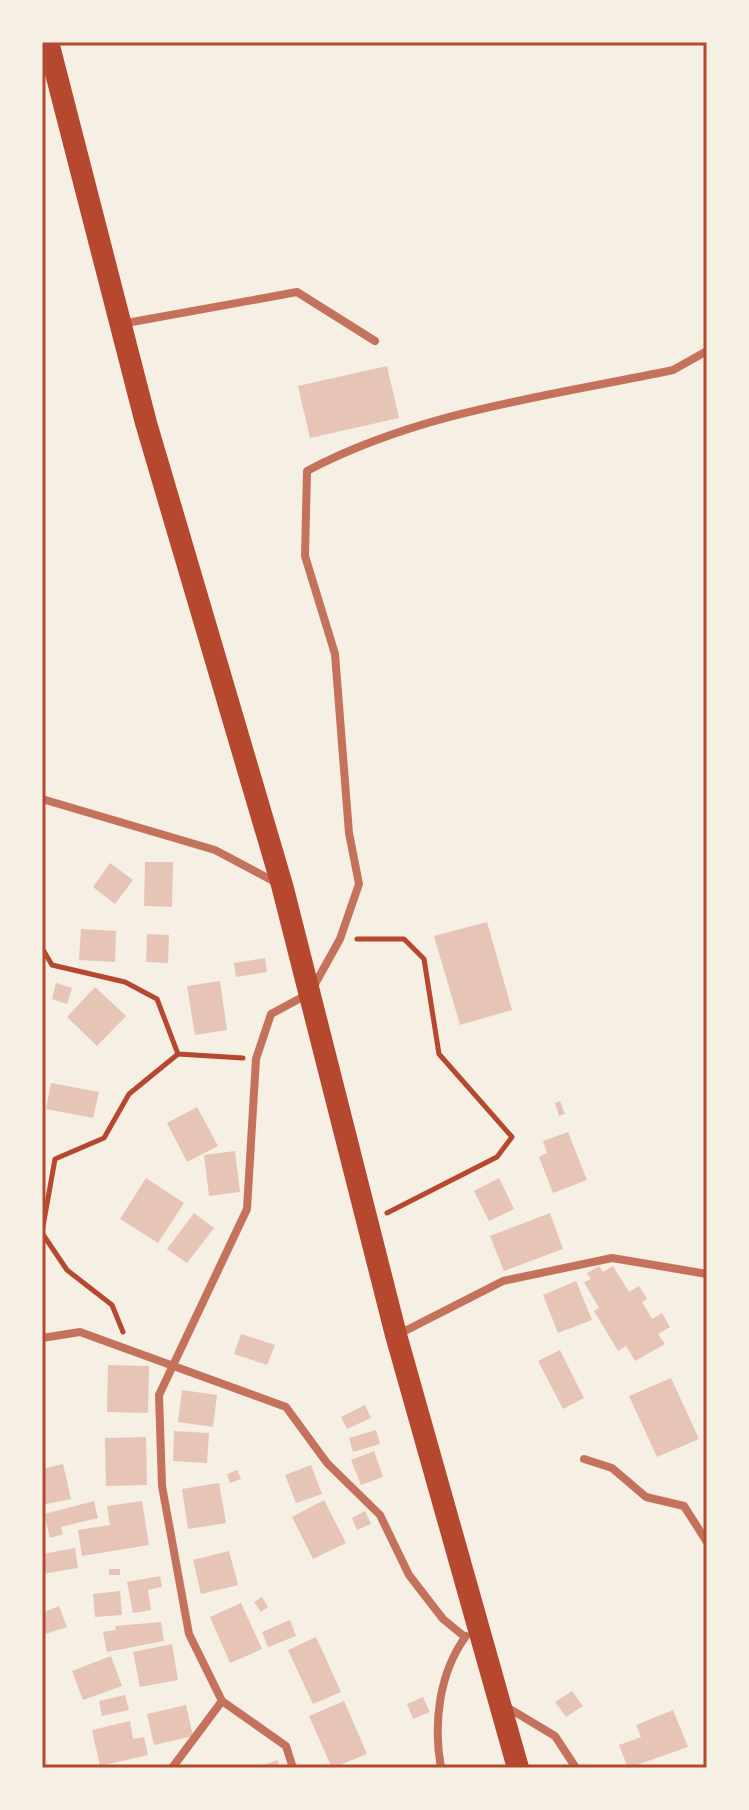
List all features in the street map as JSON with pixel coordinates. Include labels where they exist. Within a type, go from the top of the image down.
[{"type":"highway","points":[[48,42],[120,324],[282,885],[471,1632],[518,1768]]},
{"type":"street","points":[[120,324],[297,292],[375,341]]},
{"type":"street","points":[[293,1768],[286,1746],[222,1701],[189,1634],[162,1486],[159,1395],[206,1289],[247,1209],[256,1059],[271,1014],[310,993],[340,939],[359,884],[349,833],[335,654],[305,556],[307,471],[343,452],[430,421],[673,370],[707,351]]},
{"type":"street","points":[[42,799],[215,850],[282,885]]},
{"type":"street","points":[[396,1335],[503,1281],[612,1258],[707,1274]]},
{"type":"street","points":[[42,1338],[80,1332],[286,1407],[327,1463],[380,1515],[409,1575],[443,1619],[471,1632],[445,1671],[436,1741],[441,1768]]},
{"type":"street","points":[[584,1459],[612,1468],[646,1497],[684,1506],[707,1542]]},
{"type":"street","points":[[172,1768],[222,1701]]},
{"type":"street","points":[[497,1701],[555,1736],[576,1768]]},
{"type":"path","points":[[340,939],[404,939],[424,959],[439,1054],[512,1137],[497,1157],[369,1222]]},
{"type":"path","points":[[42,948],[52,965],[125,982],[157,999],[178,1054]]},
{"type":"path","points":[[130,1351],[112,1305],[67,1270],[42,1232],[55,1159],[104,1138],[129,1094],[178,1054],[256,1059]]},
{"type":"building","points":[[387,366],[399,418],[310,438],[298,386]]},
{"type":"building","points":[[145,862],[173,862],[172,907],[144,906]]},
{"type":"building","points":[[110,863],[133,880],[115,904],[93,887]]},
{"type":"building","points":[[487,922],[512,1010],[460,1025],[434,936]]},
{"type":"building","points":[[81,929],[116,931],[115,962],[79,960]]},
{"type":"building","points":[[147,934],[169,935],[168,963],[146,962]]},
{"type":"building","points":[[265,958],[267,972],[236,977],[234,963]]},
{"type":"building","points":[[220,981],[227,1030],[195,1035],[187,986]]},
{"type":"building","points":[[56,983],[72,988],[67,1004],[52,999]]},
{"type":"building","points":[[95,987],[126,1016],[97,1046],[67,1017]]},
{"type":"building","points":[[51,1083],[99,1092],[93,1118],[46,1109]]},
{"type":"building","points":[[560,1101],[565,1114],[559,1116],[555,1103]]},
{"type":"building","points":[[197,1107],[218,1146],[187,1162],[167,1123]]},
{"type":"building","points":[[568,1132],[587,1180],[553,1193],[539,1157],[547,1153],[543,1141]]},
{"type":"building","points":[[235,1151],[240,1192],[209,1196],[204,1155]]},
{"type":"building","points":[[146,1178],[184,1203],[158,1243],[120,1219]]},
{"type":"building","points":[[499,1178],[514,1209],[489,1221],[474,1191]]},
{"type":"building","points":[[194,1213],[214,1228],[187,1263],[167,1249]]},
{"type":"building","points":[[550,1213],[563,1249],[504,1271],[490,1236]]},
{"type":"building","points":[[599,1266],[603,1272],[613,1266],[629,1292],[639,1286],[647,1299],[642,1302],[652,1319],[662,1313],[670,1327],[658,1334],[665,1344],[635,1361],[626,1346],[618,1351],[594,1311],[599,1308],[584,1282],[591,1279],[587,1273]]},
{"type":"building","points":[[576,1281],[592,1320],[558,1333],[543,1295]]},
{"type":"building","points":[[241,1334],[275,1345],[267,1365],[234,1354]]},
{"type":"building","points":[[560,1350],[584,1398],[563,1409],[538,1361]]},
{"type":"building","points":[[108,1365],[149,1366],[148,1413],[107,1412]]},
{"type":"building","points":[[671,1378],[699,1439],[657,1457],[629,1396]]},
{"type":"building","points":[[182,1390],[217,1395],[213,1427],[178,1422]]},
{"type":"building","points":[[365,1405],[371,1418],[347,1429],[341,1417]]},
{"type":"building","points":[[376,1430],[380,1444],[353,1452],[349,1438]]},
{"type":"building","points":[[174,1431],[209,1433],[207,1463],[173,1461]]},
{"type":"building","points":[[146,1437],[147,1485],[106,1486],[105,1438]]},
{"type":"building","points":[[374,1451],[383,1477],[361,1485],[351,1460]]},
{"type":"building","points":[[63,1464],[71,1499],[42,1505],[42,1469]]},
{"type":"building","points":[[311,1465],[322,1494],[296,1503],[285,1475]]},
{"type":"building","points":[[237,1470],[241,1479],[230,1483],[227,1474]]},
{"type":"building","points":[[219,1483],[226,1523],[188,1529],[182,1489]]},
{"type":"building","points":[[324,1500],[346,1543],[313,1559],[292,1517]]},
{"type":"building","points":[[94,1501],[98,1518],[61,1527],[63,1534],[50,1538],[44,1514]]},
{"type":"building","points":[[142,1501],[149,1545],[82,1556],[78,1530],[110,1525],[107,1506]]},
{"type":"building","points":[[365,1511],[371,1524],[357,1530],[352,1518]]},
{"type":"building","points":[[75,1548],[78,1568],[42,1574],[42,1554]]},
{"type":"building","points":[[229,1551],[238,1585],[201,1594],[193,1560]]},
{"type":"building","points":[[109,1569],[120,1569],[120,1575],[109,1575]]},
{"type":"building","points":[[160,1576],[162,1587],[148,1590],[151,1610],[133,1613],[127,1582]]},
{"type":"building","points":[[120,1591],[122,1615],[95,1617],[93,1594]]},
{"type":"building","points":[[262,1597],[268,1607],[261,1612],[254,1602]]},
{"type":"building","points":[[241,1603],[262,1649],[230,1663],[210,1617]]},
{"type":"building","points":[[59,1606],[67,1627],[42,1635],[42,1613]]},
{"type":"building","points":[[290,1620],[296,1636],[268,1647],[262,1632]]},
{"type":"building","points":[[161,1622],[164,1641],[107,1652],[103,1632],[116,1630],[115,1626]]},
{"type":"building","points":[[316,1637],[341,1692],[313,1704],[288,1650]]},
{"type":"building","points":[[172,1644],[178,1680],[140,1687],[133,1652]]},
{"type":"building","points":[[111,1656],[122,1686],[83,1700],[72,1671]]},
{"type":"building","points":[[572,1691],[583,1706],[566,1717],[555,1702]]},
{"type":"building","points":[[125,1695],[129,1710],[102,1716],[99,1701]]},
{"type":"building","points":[[423,1697],[430,1712],[413,1719],[407,1704]]},
{"type":"building","points":[[344,1701],[367,1754],[332,1768],[309,1716]]},
{"type":"building","points":[[186,1705],[193,1736],[154,1745],[147,1714]]},
{"type":"building","points":[[673,1710],[688,1747],[628,1768],[619,1745],[641,1737],[636,1725]]},
{"type":"building","points":[[130,1721],[133,1739],[144,1737],[148,1755],[100,1766],[92,1730]]},
{"type":"building","points":[[277,1760],[280,1768],[257,1768]]}]
